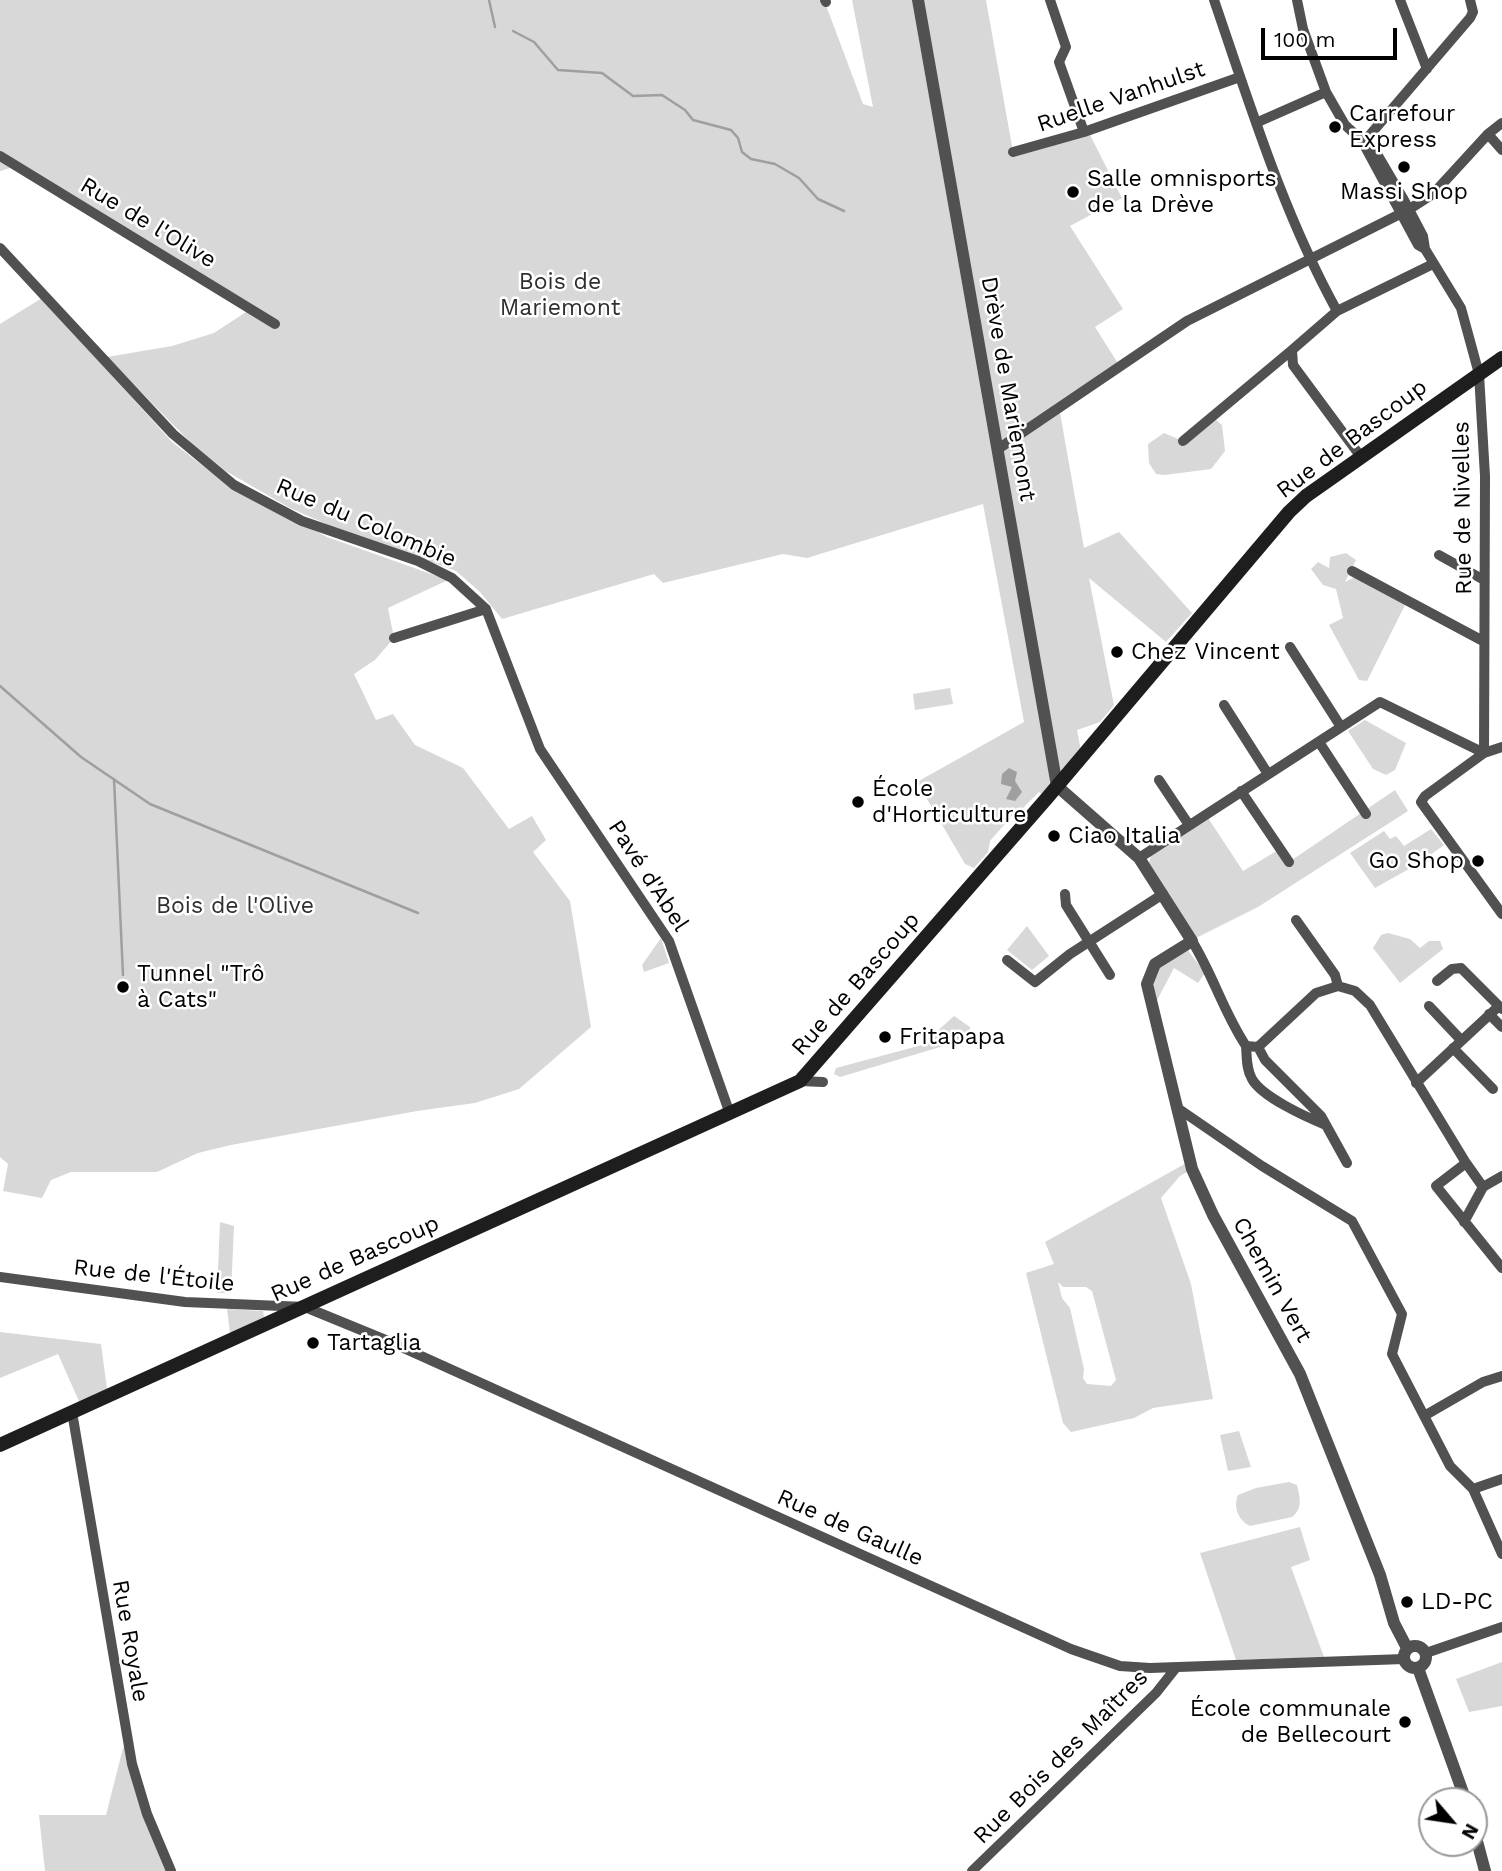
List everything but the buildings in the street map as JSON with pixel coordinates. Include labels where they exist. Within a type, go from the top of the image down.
[{"type":"main road","name":"Rue de Bascoup","points":[[0,1445],[800,1081],[1057,786],[1289,512],[1361,457],[1502,358]]},
{"type":"street","name":"Drève de Mariemont","points":[[918,0],[1057,786]]},
{"type":"street","points":[[1050,0],[1066,47],[1059,62],[1084,132]]},
{"type":"street","points":[[1214,0],[1309,260],[1337,311]]},
{"type":"street","name":"Rue de Nivelles","points":[[1297,0],[1303,29],[1326,92],[1345,125],[1363,143],[1404,212],[1418,245],[1425,249],[1461,308],[1479,374],[1485,476],[1484,753]]},
{"type":"street","points":[[1400,0],[1427,69]]},
{"type":"street","points":[[1363,143],[1472,16],[1470,0]]},
{"type":"street","name":"Ruelle Vanhulst","points":[[1013,152],[1084,132],[1240,77]]},
{"type":"street","points":[[1258,122],[1326,92]]},
{"type":"street","points":[[998,449],[1187,321],[1404,212],[1433,194],[1488,134],[1502,123]]},
{"type":"street","points":[[1488,134],[1502,150]]},
{"type":"street","name":"Rue de l'Olive","points":[[0,156],[275,324]]},
{"type":"street","name":"Rue du Colombie","points":[[0,248],[173,434],[233,485],[302,520],[418,561],[452,578],[486,609],[540,749]]},
{"type":"street","points":[[1183,441],[1337,311],[1433,264]]},
{"type":"street","points":[[1292,350],[1293,365],[1361,457]]},
{"type":"street","points":[[1439,555],[1484,580]]},
{"type":"street","name":"Rue de Nivelles","points":[[1352,571],[1483,641]]},
{"type":"street","points":[[394,638],[486,609]]},
{"type":"street","points":[[1290,647],[1341,727]]},
{"type":"street","points":[[1139,858],[1380,702],[1484,753]]},
{"type":"street","points":[[1224,705],[1268,774]]},
{"type":"street","points":[[1319,742],[1366,813]]},
{"type":"street","points":[[1502,747],[1484,753],[1425,796],[1421,802],[1502,914]]},
{"type":"street","name":"Pavé d'Abel","points":[[540,749],[666,935],[730,1114]]},
{"type":"street","points":[[1159,780],[1189,825]]},
{"type":"street","points":[[1057,786],[1139,858],[1163,894],[1210,970],[1232,1025],[1246,1046],[1247,1069],[1253,1081],[1306,1116],[1326,1125]]},
{"type":"street","points":[[1241,791],[1289,862]]},
{"type":"street","points":[[1065,894],[1066,905],[1111,975]]},
{"type":"street","points":[[1007,960],[1035,982],[1163,894]]},
{"type":"street","points":[[1297,920],[1335,975],[1338,986]]},
{"type":"street","name":"Chemin Vert","points":[[1192,942],[1156,964],[1147,980],[1192,1169],[1206,1203],[1300,1374],[1380,1574],[1406,1654]]},
{"type":"street","points":[[1416,1083],[1489,1014],[1501,1007],[1461,968],[1452,970],[1437,981]]},
{"type":"street","points":[[1246,1046],[1258,1047],[1316,993],[1338,986],[1355,991],[1370,1005],[1483,1187]]},
{"type":"street","points":[[1429,1006],[1461,1040]]},
{"type":"street","points":[[1489,1014],[1502,1027]]},
{"type":"street","points":[[1258,1047],[1265,1060],[1309,1101],[1347,1163]]},
{"type":"street","points":[[1453,1048],[1493,1089]]},
{"type":"street","points":[[800,1081],[823,1082]]},
{"type":"street","points":[[1176,1107],[1294,1186],[1352,1221],[1402,1314],[1392,1354],[1450,1466],[1473,1489],[1502,1554]]},
{"type":"street","points":[[1466,1163],[1436,1186],[1502,1268]]},
{"type":"street","points":[[1464,1222],[1483,1187],[1502,1176]]},
{"type":"street","name":"Rue de l'Étoile","points":[[0,1277],[174,1301],[305,1307]]},
{"type":"street","name":"Rue de Gaulle","points":[[305,1307],[388,1341],[1080,1652],[1120,1666],[1175,1669],[1406,1654]]},
{"type":"street","points":[[1424,1416],[1483,1382],[1502,1376]]},
{"type":"street","name":"Rue Royale","points":[[72,1412],[130,1754],[146,1814],[171,1871]]},
{"type":"street","points":[[1473,1489],[1502,1479]]},
{"type":"street","points":[[1426,1653],[1502,1627]]},
{"type":"street","points":[[1416,1645],[1426,1653],[1424,1664],[1418,1668],[1409,1666],[1406,1654],[1416,1645]]},
{"type":"street","points":[[1418,1668],[1460,1787]]},
{"type":"street","name":"Rue Bois des Maîtres","points":[[972,1871],[1156,1693],[1175,1669]]},
{"type":"green space","name":"Bois de Mariemont","points":[[0,0],[824,0],[863,104],[873,107],[852,0],[912,0],[992,453],[918,0],[986,0],[1013,152],[1088,131],[1122,198],[1070,226],[1123,309],[1095,327],[1119,365],[1059,407],[1084,548],[1119,532],[1192,613],[1166,642],[1089,578],[1114,705],[1100,722],[1077,730],[1082,756],[1047,798],[1039,792],[1023,808],[1017,810],[990,841],[988,852],[974,868],[965,864],[917,782],[1024,722],[983,504],[807,558],[783,554],[663,583],[654,574],[502,619],[480,592],[456,571],[333,527],[290,508],[224,470],[192,444],[107,357],[172,346],[214,333],[249,310],[14,167],[0,171]]},
{"type":"green space","name":"Bois de l'Olive","points":[[42,298],[172,442],[220,479],[327,537],[448,580],[388,608],[394,638],[375,660],[354,674],[376,720],[393,714],[415,745],[463,768],[509,829],[532,816],[546,840],[533,852],[570,901],[591,1027],[519,1089],[475,1103],[231,1145],[198,1153],[157,1172],[71,1172],[51,1180],[42,1198],[3,1191],[8,1164],[0,1157],[0,324]]},
{"type":"green space","points":[[1215,419],[1222,425],[1225,451],[1211,469],[1156,474],[1149,463],[1148,444],[1164,433],[1183,441]]},
{"type":"green space","points":[[1346,553],[1356,560],[1345,582],[1355,577],[1405,605],[1367,681],[1359,680],[1329,625],[1343,618],[1336,589],[1323,585],[1311,569],[1318,562],[1329,568],[1330,557]]},
{"type":"green space","points":[[950,688],[953,704],[915,710],[913,694]]},
{"type":"green space","points":[[1365,720],[1406,743],[1395,770],[1386,775],[1373,769],[1348,731]]},
{"type":"green space","points":[[1395,790],[1408,811],[1258,907],[1196,938],[1149,863],[1151,855],[1208,818],[1243,871],[1280,849],[1289,862]]},
{"type":"green space","points":[[1431,829],[1444,845],[1416,865],[1375,888],[1350,853],[1384,831],[1390,839],[1396,836],[1404,846]]},
{"type":"green space","points":[[1027,926],[1049,956],[1032,970],[1007,950]]},
{"type":"green space","points":[[1388,933],[1410,939],[1420,948],[1429,941],[1440,941],[1443,949],[1400,983],[1373,948],[1381,935]]},
{"type":"green space","points":[[661,938],[669,963],[644,972],[642,965]]},
{"type":"green space","points":[[1187,949],[1205,973],[1198,983],[1174,968],[1155,1004],[1153,982],[1158,969]]},
{"type":"green space","points":[[954,1016],[970,1027],[970,1038],[840,1077],[834,1074],[836,1068],[922,1045]]},
{"type":"green space","points":[[1190,1161],[1192,1169],[1180,1176],[1161,1198],[1191,1284],[1213,1399],[1153,1408],[1134,1418],[1071,1432],[1063,1423],[1026,1273],[1054,1264],[1045,1242]],"holes":[[[1058,1282],[1063,1287],[1086,1287],[1092,1291],[1116,1380],[1111,1386],[1087,1384],[1083,1378],[1084,1369],[1070,1308],[1062,1298]]]},
{"type":"green space","points":[[220,1222],[234,1226],[231,1293],[217,1293]]},
{"type":"green space","points":[[227,1309],[263,1311],[264,1317],[230,1334]]},
{"type":"green space","points":[[0,1332],[101,1344],[108,1396],[82,1408],[58,1354],[0,1378]]},
{"type":"green space","points":[[1239,1431],[1251,1467],[1228,1471],[1220,1435]]},
{"type":"green space","points":[[1289,1482],[1297,1485],[1300,1498],[1298,1510],[1292,1517],[1250,1526],[1240,1517],[1236,1508],[1238,1495],[1256,1488]]},
{"type":"green space","points":[[1300,1527],[1310,1560],[1291,1567],[1324,1657],[1236,1660],[1200,1553]]},
{"type":"green space","points":[[1502,1662],[1502,1706],[1469,1712],[1456,1679]]},
{"type":"green space","points":[[128,1744],[171,1871],[45,1871],[39,1815],[106,1815],[123,1748]]},
{"type":"shaded area","points":[[1009,768],[1017,772],[1015,781],[1022,792],[1015,801],[1006,799],[1012,787],[1001,784],[1002,774]]},
{"type":"waterway","points":[[489,0],[495,27]]},
{"type":"waterway","points":[[513,31],[534,42],[558,70],[602,73],[633,96],[662,95],[685,110],[693,120],[731,130],[738,138],[742,152],[751,159],[775,164],[799,178],[818,199],[844,211]]},
{"type":"waterway","points":[[0,686],[81,757],[150,804],[418,913]]},
{"type":"waterway","points":[[114,779],[123,975]]},
{"type":"place","name":"Carrefour Express","points":[[1335,127]]},
{"type":"place","name":"Massi Shop","points":[[1404,167]]},
{"type":"place","name":"Salle omnisports de la Drève","points":[[1073,192]]},
{"type":"place","name":"Chez Vincent","points":[[1117,652]]},
{"type":"place","name":"École d'Horticulture","points":[[858,802]]},
{"type":"place","name":"Ciao Italia","points":[[1054,836]]},
{"type":"place","name":"Go Shop","points":[[1478,861]]},
{"type":"place","name":"Tunnel \"Trô à Cats\"","points":[[123,987]]},
{"type":"place","name":"Fritapapa","points":[[885,1037]]},
{"type":"place","name":"Tartaglia","points":[[313,1343]]},
{"type":"place","name":"LD-PC","points":[[1407,1602]]},
{"type":"place","name":"École communale de Bellecourt","points":[[1405,1722]]}]
